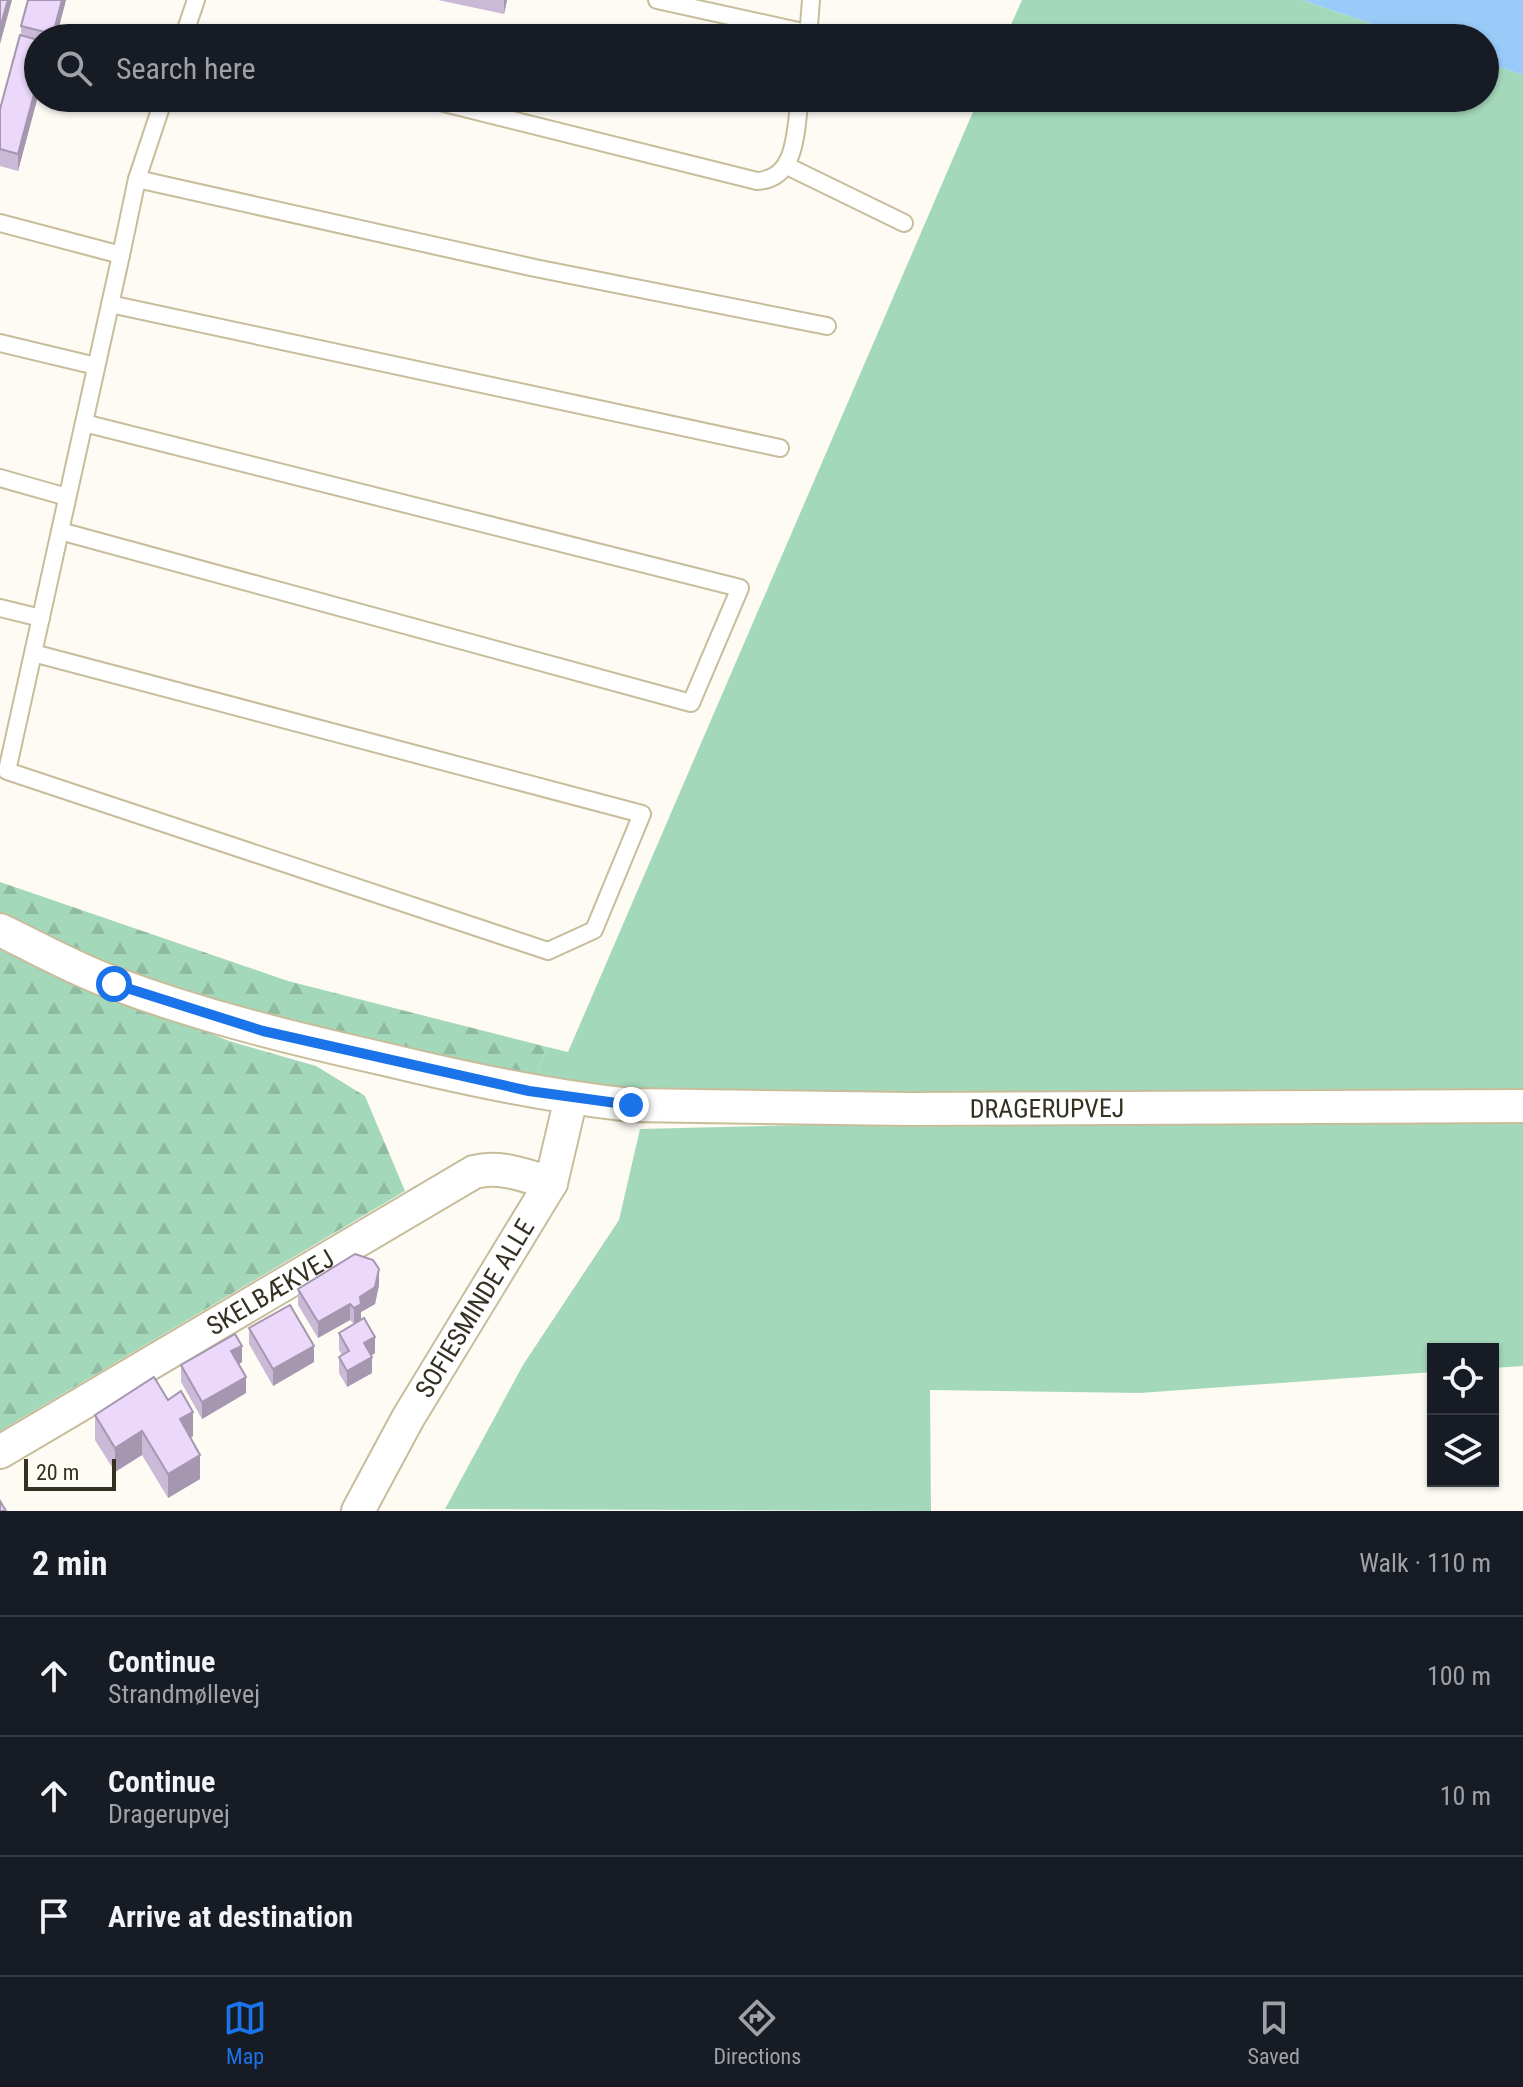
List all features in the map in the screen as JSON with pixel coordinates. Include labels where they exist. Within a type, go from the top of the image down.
[{"type":"street","name":"DRAGERUPVEJ","points":[[0,930],[114,984],[263,1031],[436,1071],[571,1098],[631,1105],[910,1109],[1523,1106]]},
{"type":"street","name":"SOFIESMINDE ALLE","points":[[358,1511],[408,1418],[551,1183],[571,1098]]},
{"type":"street","name":"SKELBÆKVEJ","points":[[0,1452],[474,1172],[488,1168],[502,1169],[551,1183]]},
{"type":"lane","points":[[189,24],[196,0]]},
{"type":"lane","points":[[657,0],[758,24]]},
{"type":"lane","points":[[810,24],[811,0]]},
{"type":"lane","points":[[33,653],[642,814],[594,930],[548,951],[7,771],[8,724],[33,653],[137,179],[159,112]]},
{"type":"lane","points":[[479,112],[749,181],[773,179],[787,166],[797,112]]},
{"type":"lane","points":[[787,166],[904,223]]},
{"type":"lane","points":[[137,179],[535,268],[827,326]]},
{"type":"lane","points":[[0,223],[121,255]]},
{"type":"lane","points":[[110,304],[780,448]]},
{"type":"lane","points":[[0,343],[96,366]]},
{"type":"lane","points":[[60,531],[691,703],[740,588],[84,423]]},
{"type":"lane","points":[[0,478],[67,497]]},
{"type":"lane","points":[[0,608],[41,618]]},
{"type":"green space","points":[[1022,0],[1302,0],[1373,24],[1011,24]]},
{"type":"green space","points":[[1499,67],[1523,75],[1523,1092],[785,1097],[628,1092],[535,1078],[547,1047],[568,1052],[973,112],[1499,112]]},
{"type":"green space","points":[[0,882],[288,981],[547,1047],[535,1078],[285,1026],[138,979],[0,917]]},
{"type":"green space","points":[[0,950],[229,1041],[316,1066],[365,1096],[405,1191],[0,1431]]},
{"type":"green space","points":[[1523,1118],[1523,1366],[1499,1368],[1499,1343],[1427,1343],[1427,1372],[1140,1393],[930,1390],[931,1511],[445,1509],[523,1365],[619,1220],[640,1129],[965,1121]]},
{"type":"water","points":[[1302,0],[1523,0],[1523,75],[1499,67],[1499,24],[1373,24]]},
{"type":"building","points":[[0,0],[8,0],[0,28]]},
{"type":"building","points":[[28,0],[62,0],[56,24],[21,26]]},
{"type":"building","points":[[20,35],[24,36],[24,112],[29,112],[18,154],[0,149],[0,109]]},
{"type":"building","points":[[355,1254],[373,1260],[379,1269],[375,1287],[360,1297],[361,1304],[354,1308],[350,1304],[318,1322],[298,1289]]},
{"type":"building","points":[[290,1305],[314,1346],[273,1369],[249,1328]]},
{"type":"building","points":[[364,1318],[375,1337],[364,1343],[372,1357],[347,1371],[339,1357],[349,1351],[339,1333]]},
{"type":"building","points":[[235,1334],[242,1346],[231,1351],[246,1377],[202,1402],[181,1365]]},
{"type":"building","points":[[154,1377],[168,1400],[181,1391],[193,1412],[180,1419],[200,1455],[168,1474],[142,1431],[115,1448],[95,1415]]},
{"type":"route","points":[[114,984],[263,1031],[529,1091],[631,1105]]}]
